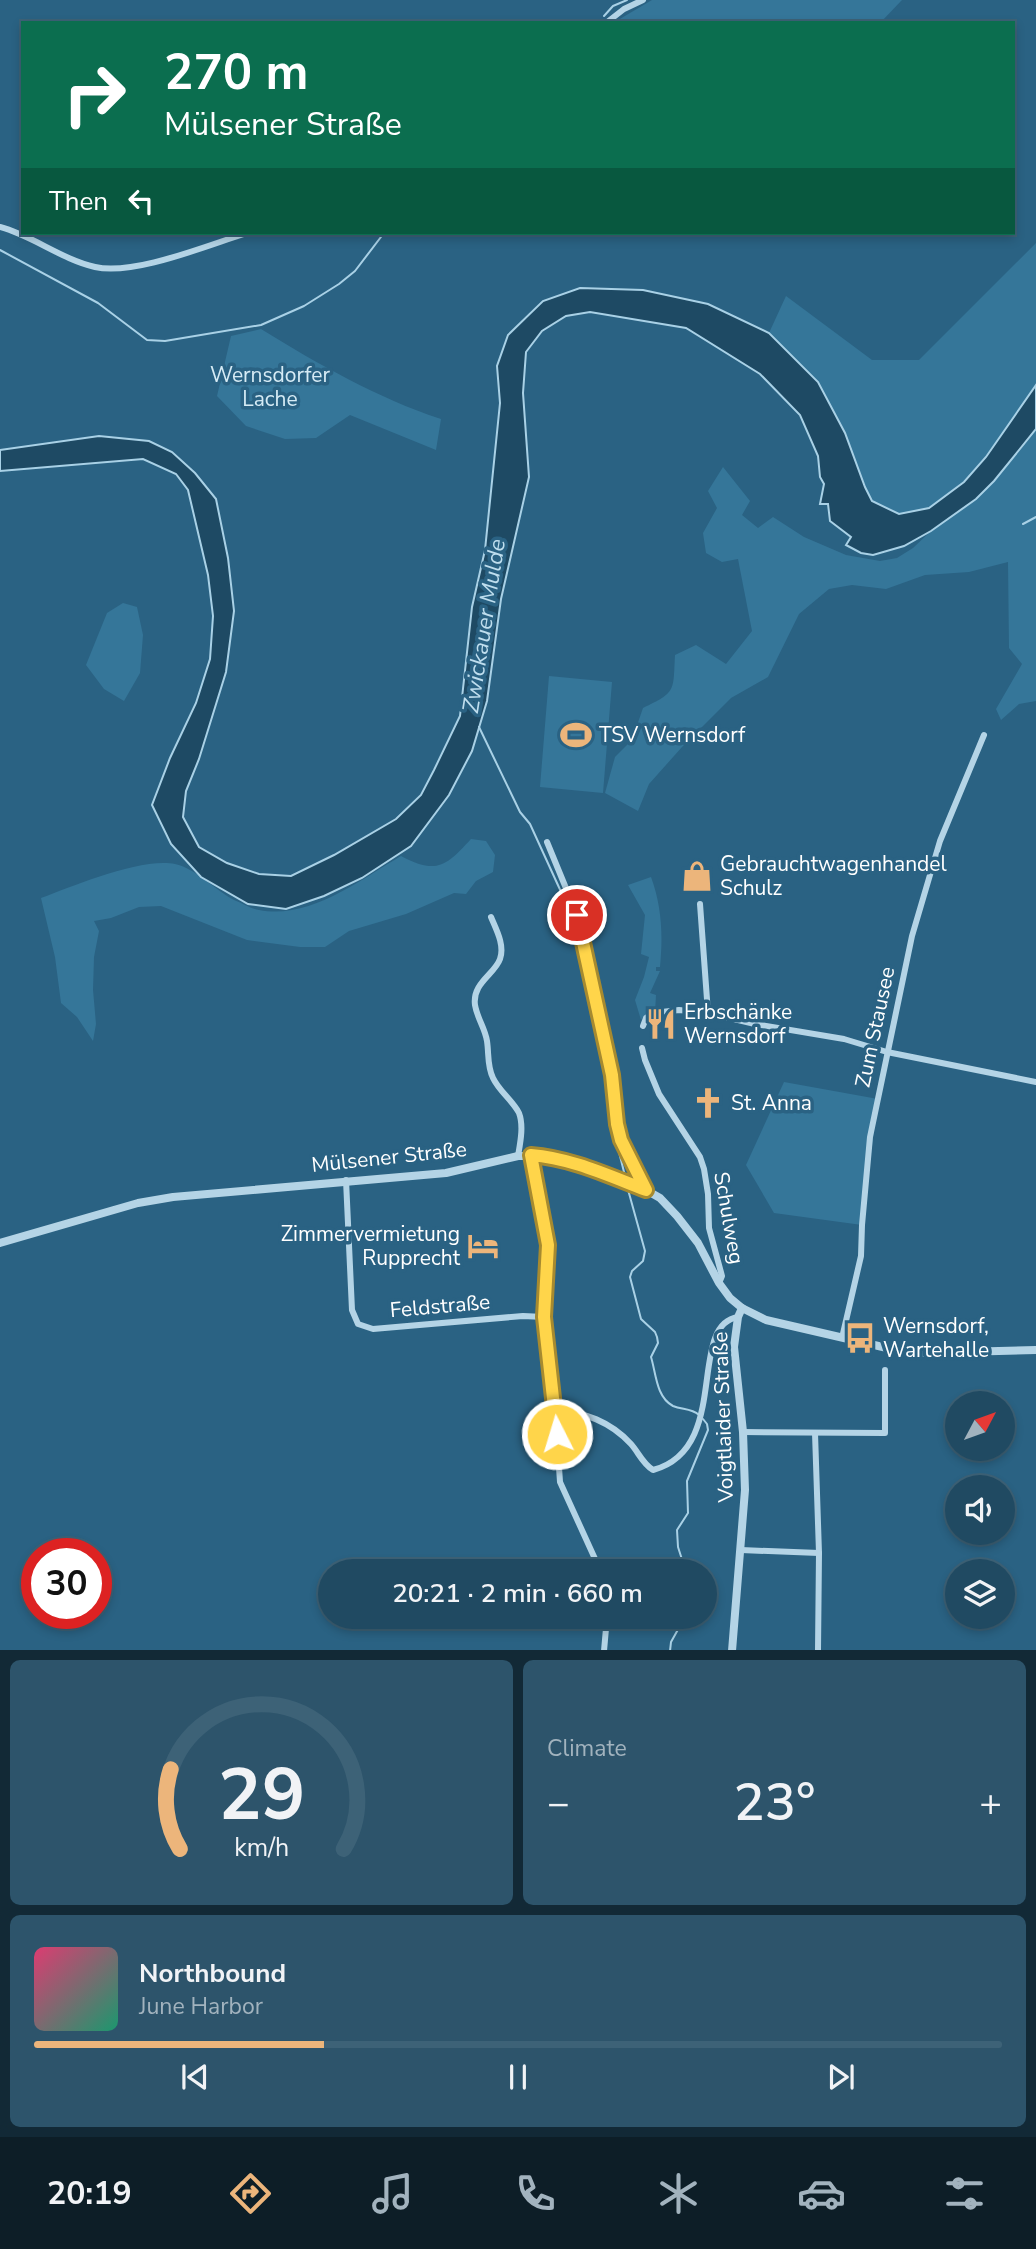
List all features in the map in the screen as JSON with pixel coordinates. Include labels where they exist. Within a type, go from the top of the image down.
[{"type":"street","points":[[609,21],[624,9],[643,0]]},
{"type":"street","points":[[0,226],[21,234]]},
{"type":"street","points":[[22,235],[75,259],[113,269],[153,262],[241,235]]},
{"type":"street","name":"Zum Stausee","points":[[842,1338],[861,1256],[870,1137],[912,936],[940,841],[984,735]]},
{"type":"street","points":[[547,842],[577,915],[612,1075],[621,1140],[646,1190]]},
{"type":"street","points":[[700,904],[708,1013]]},
{"type":"street","points":[[491,917],[499,936],[500,960],[482,981],[474,1001],[487,1040],[488,1063],[493,1077],[519,1114],[521,1140],[518,1156]]},
{"type":"street","points":[[643,1026],[646,1018],[653,1013],[679,1010],[708,1013],[844,1039],[887,1052],[1036,1082]]},
{"type":"street","name":"Schulweg","points":[[642,1048],[659,1094],[700,1157],[704,1169],[709,1228],[722,1276],[719,1283]]},
{"type":"street","points":[[531,1155],[548,1245],[544,1317],[560,1482],[595,1559]]},
{"type":"street","name":"Mülsener Straße","points":[[0,1243],[138,1203],[173,1197],[446,1173],[518,1156],[549,1156],[634,1185],[660,1198],[698,1243],[730,1298],[742,1308],[766,1320],[901,1352],[1036,1350]]},
{"type":"street","name":"Feldstraße","points":[[346,1180],[352,1310],[358,1324],[373,1329],[523,1316],[544,1317]]},
{"type":"street","name":"Voigtlaider Straße","points":[[733,1650],[745,1490],[743,1432],[734,1348],[738,1317],[742,1308]]},
{"type":"street","points":[[555,1409],[595,1418],[632,1445],[645,1464],[653,1470],[666,1466],[686,1450],[696,1433],[716,1335],[724,1322],[738,1317]]},
{"type":"street","points":[[743,1432],[885,1433],[885,1370]]},
{"type":"street","points":[[815,1433],[819,1553],[818,1650]]},
{"type":"street","points":[[741,1550],[819,1553]]},
{"type":"street","points":[[604,1650],[606,1629]]},
{"type":"green space","points":[[652,0],[902,0],[882,21],[616,21]]},
{"type":"green space","points":[[1036,243],[1036,385],[986,457],[964,482],[929,508],[899,514],[872,501],[818,382],[769,333],[786,296],[872,360],[919,360]]},
{"type":"green space","name":"Wernsdorfer Lache","points":[[261,329],[348,379],[417,411],[441,419],[436,450],[350,415],[316,438],[285,439],[246,426],[217,396],[231,336]]},
{"type":"green space","points":[[1036,429],[1036,701],[1019,704],[1001,720],[996,709],[1022,664],[1009,648],[1008,562],[969,572],[925,575],[886,589],[852,585],[829,589],[799,614],[768,677],[731,698],[682,747],[649,784],[638,811],[605,793],[615,757],[632,740],[643,708],[668,694],[671,689],[675,655],[696,645],[726,664],[752,631],[738,559],[722,562],[706,553],[703,533],[717,508],[708,491],[723,467],[750,501],[742,515],[758,528],[773,517],[804,537],[846,555],[880,561],[897,558],[913,548],[994,481]]},
{"type":"green space","points":[[123,603],[137,607],[143,635],[140,673],[124,701],[104,689],[86,665],[107,613]]},
{"type":"green space","name":"TSV Wernsdorf","points":[[549,676],[612,682],[603,793],[540,787]]},
{"type":"green space","points":[[471,839],[486,841],[495,855],[493,872],[476,881],[466,894],[454,893],[406,914],[349,931],[325,947],[300,947],[247,940],[161,906],[139,907],[111,918],[94,921],[99,931],[94,957],[96,1024],[93,1041],[77,1017],[61,1003],[55,957],[41,898],[108,874],[161,863],[182,866],[227,896],[253,908],[278,912],[315,904],[333,896],[401,856],[424,865],[440,865],[455,856]]},
{"type":"green space","points":[[651,877],[661,922],[660,967],[656,967],[656,971],[660,971],[650,993],[656,995],[655,1012],[646,1014],[641,1020],[635,1000],[649,957],[641,954],[645,915],[628,885]]},
{"type":"green space","points":[[784,1082],[878,1099],[862,1225],[774,1213],[746,1165]]},
{"type":"water","name":"Zwickauer Mulde","points":[[580,288],[643,290],[708,304],[769,333],[818,382],[845,433],[872,501],[899,514],[929,508],[964,482],[986,457],[1036,385],[1036,429],[976,499],[931,531],[904,546],[873,555],[861,553],[846,545],[851,537],[830,521],[828,504],[820,504],[824,484],[820,477],[818,456],[800,415],[760,374],[686,328],[590,312],[566,316],[542,331],[526,352],[523,393],[529,477],[501,599],[487,701],[472,751],[449,795],[411,846],[362,878],[324,896],[286,909],[248,904],[201,877],[171,844],[152,805],[196,703],[210,659],[213,616],[208,575],[188,490],[176,474],[143,459],[0,471],[0,450],[99,436],[149,441],[172,452],[195,473],[216,499],[228,558],[234,611],[226,672],[199,759],[186,791],[183,817],[199,847],[227,863],[259,874],[291,876],[396,819],[421,795],[434,770],[460,716],[472,607],[485,550],[500,403],[497,366],[508,335],[543,301]]},
{"type":"waterway","points":[[604,16],[613,6],[627,0]]},
{"type":"waterway","points":[[0,250],[98,303],[147,340],[165,341],[261,325],[304,306],[355,271],[382,235]]},
{"type":"waterway","points":[[1023,524],[1036,517]]},
{"type":"waterway","points":[[479,727],[520,812],[530,824],[573,918],[610,1086]]},
{"type":"waterway","points":[[612,1102],[612,1112]]},
{"type":"waterway","points":[[611,1120],[626,1180]]},
{"type":"waterway","points":[[627,1186],[645,1251],[643,1261],[632,1271],[630,1277],[641,1319],[657,1337],[658,1343],[651,1357],[657,1384],[667,1402],[699,1415]]},
{"type":"waterway","points":[[682,1559],[677,1530],[688,1513],[687,1481],[708,1430],[703,1419]]},
{"type":"waterway","points":[[670,1650],[678,1629]]},
{"type":"place","name":"TSV Wernsdorf","points":[[576,735]]},
{"type":"place","name":"Gebrauchtwagenhandel Schulz","points":[[697,876]]},
{"type":"place","name":"Erbschänke Wernsdorf","points":[[661,1024]]},
{"type":"place","name":"St. Anna","points":[[708,1103]]},
{"type":"place","name":"Zimmervermietung Rupprecht","points":[[483,1246]]},
{"type":"place","name":"Wernsdorf, Wartehalle","points":[[860,1338]]},
{"type":"route","points":[[557,1434],[544,1317],[548,1245],[531,1155],[569,1161],[646,1190],[621,1140],[612,1075],[577,915]]}]
